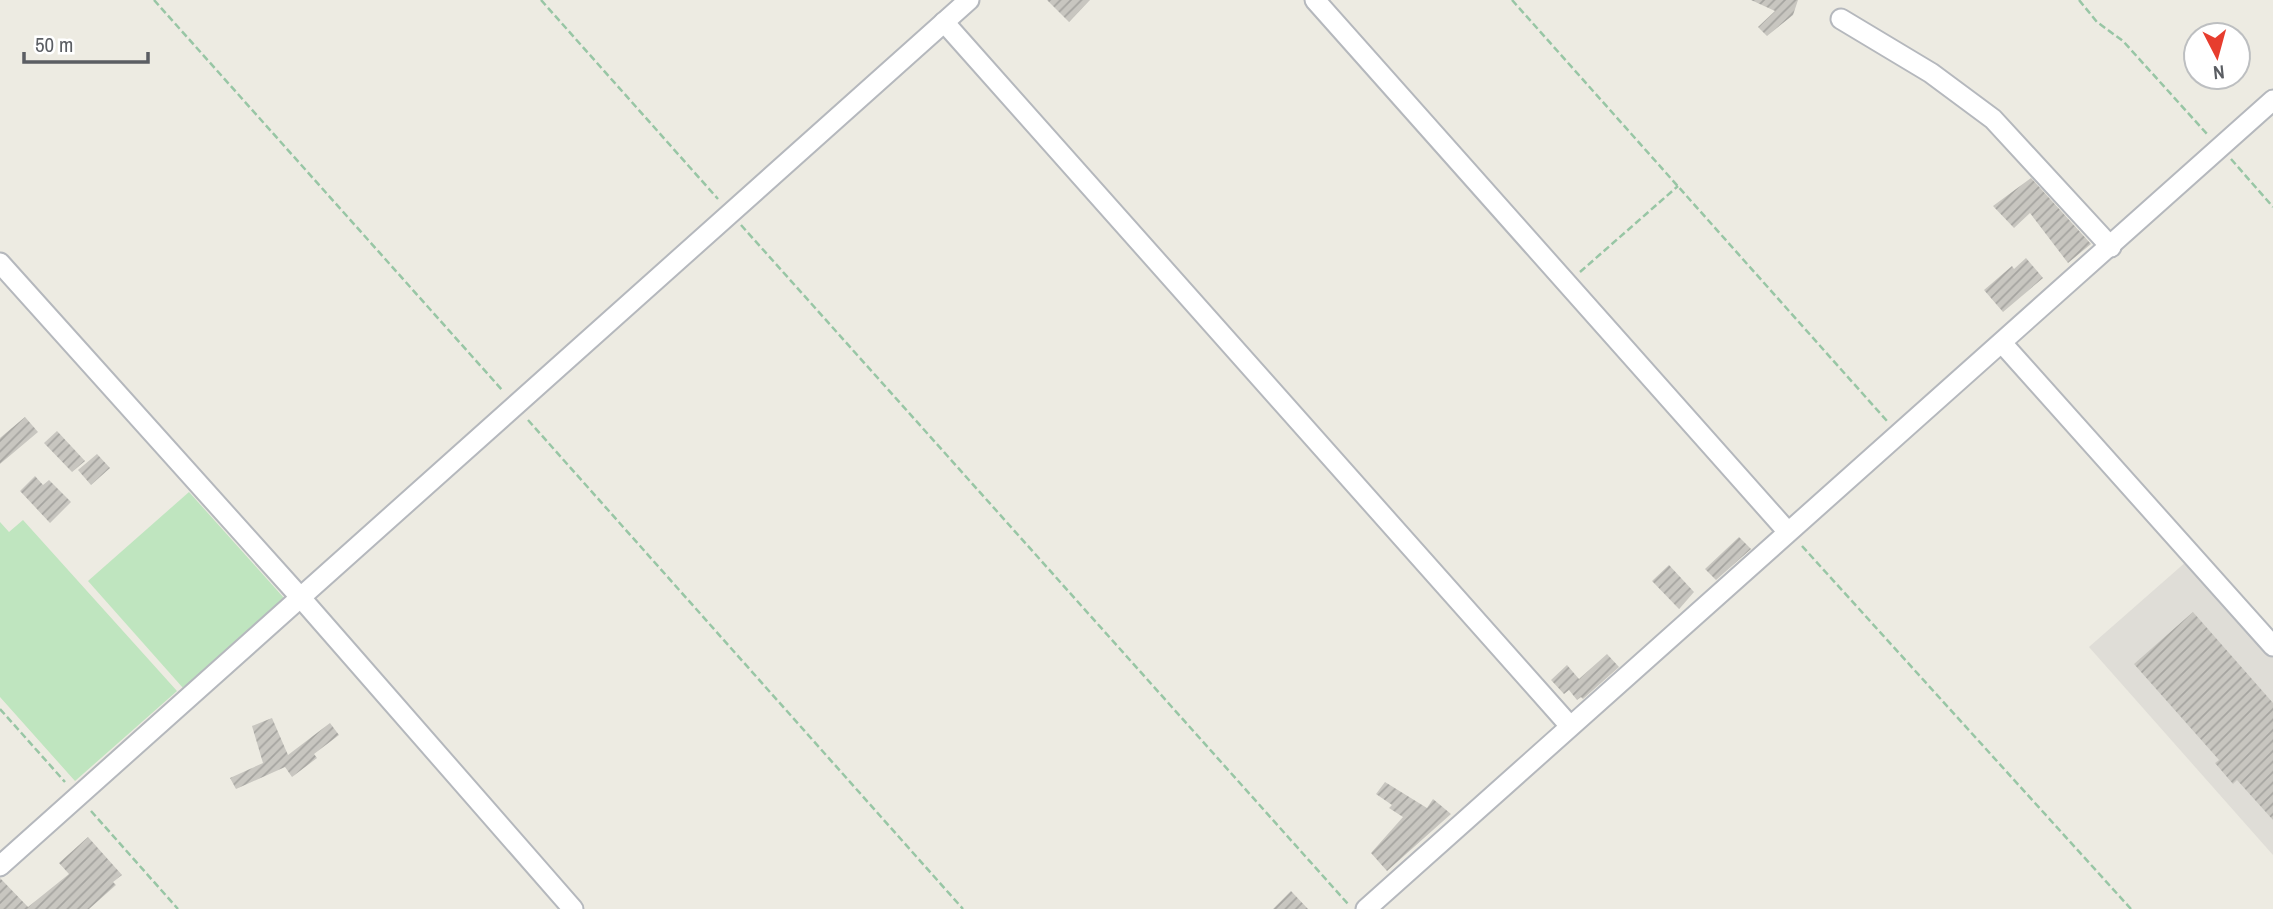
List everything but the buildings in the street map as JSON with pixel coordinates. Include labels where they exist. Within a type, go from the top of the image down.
[{"type":"street","points":[[0,866],[969,0]]},
{"type":"street","points":[[1315,0],[1788,531]]},
{"type":"street","points":[[1841,19],[1931,74],[1993,119],[2111,247]]},
{"type":"street","points":[[944,22],[1570,726]]},
{"type":"street","points":[[1366,909],[2273,100]]},
{"type":"street","points":[[0,263],[301,598],[573,909]]},
{"type":"street","points":[[2002,343],[2273,646]]},
{"type":"path","points":[[154,0],[963,909]]},
{"type":"path","points":[[541,0],[1352,909]]},
{"type":"path","points":[[1512,0],[1899,434]]},
{"type":"path","points":[[2079,0],[2097,22],[2123,41],[2273,207]]},
{"type":"path","points":[[1568,283],[1678,186]]},
{"type":"path","points":[[1788,531],[2131,909]]},
{"type":"path","points":[[0,709],[178,909]]},
{"type":"shaded area","points":[[2187,561],[2273,658],[2273,855],[2089,647]]},
{"type":"green space","points":[[189,492],[284,598],[183,688],[88,581]]},
{"type":"green space","points":[[23,520],[177,691],[75,781],[0,697],[0,522],[9,532]]}]
